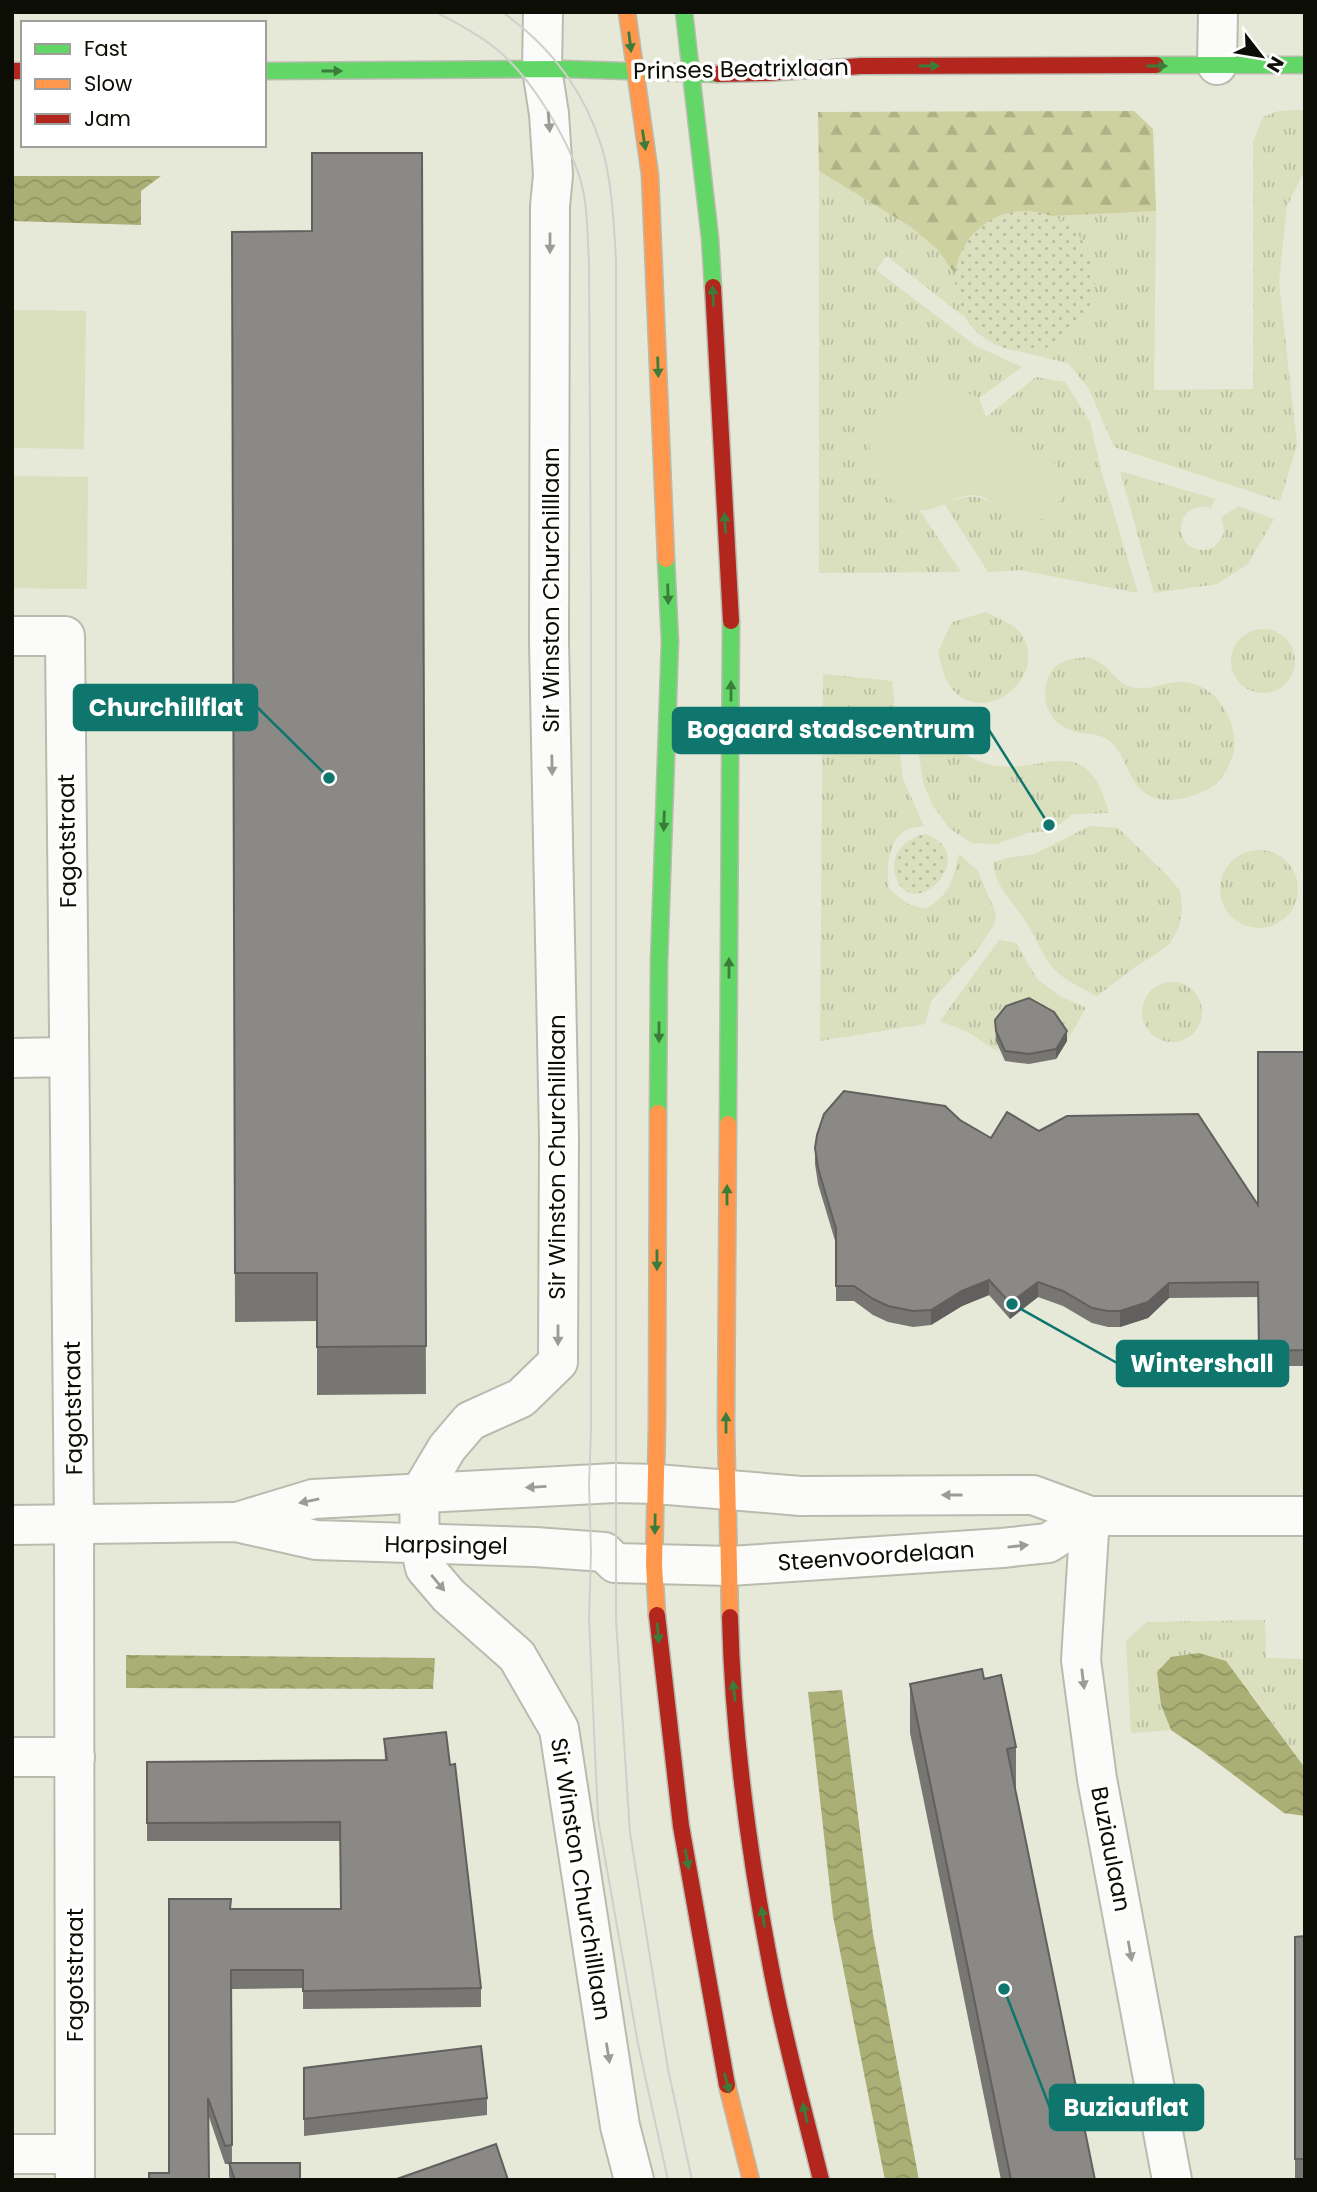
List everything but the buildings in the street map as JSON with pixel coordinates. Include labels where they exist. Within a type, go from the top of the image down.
[{"type":"street","name":"Sir Winston Churchilllaan","points":[[543,12],[542,69],[549,114],[553,175],[550,206],[549,642],[559,1138],[558,1362],[521,1398],[470,1422],[446,1448],[419,1495],[421,1545],[425,1568],[449,1596],[517,1656],[559,1729],[620,2126],[634,2180]]},
{"type":"street","points":[[627,12],[650,175],[670,641],[659,964],[654,1565],[659,1647],[681,1826],[723,2069],[751,2180]]},
{"type":"street","points":[[684,12],[710,238],[732,640],[727,1491],[731,1665],[747,1823],[774,1984],[821,2180]]},
{"type":"street","points":[[1217,65],[1218,12]]},
{"type":"street","name":"Prinses Beatrixlaan","points":[[266,71],[542,69],[690,74],[767,73],[861,65],[1305,65]]},
{"type":"street","name":"Fagotstraat","points":[[12,636],[65,636],[75,1525],[75,2167]]},
{"type":"street","points":[[12,1058],[69,1057]]},
{"type":"street","name":"Harpsingel","points":[[236,1522],[313,1499],[596,1484],[656,1484]]},
{"type":"street","points":[[656,1484],[834,1497],[1033,1495],[1090,1516],[1305,1516]]},
{"type":"street","name":"Steenvoordelaan","points":[[654,1565],[730,1566],[1048,1543],[1090,1516]]},
{"type":"street","name":"Buziaulaan","points":[[1090,1516],[1081,1660],[1097,1779],[1172,2180]]},
{"type":"street","name":"Harpsingel","points":[[12,1525],[236,1522],[316,1540],[514,1546],[604,1552],[615,1563],[654,1565]]},
{"type":"street","points":[[12,1757],[75,1757]]},
{"type":"street","points":[[12,2154],[75,2167]]},
{"type":"green space","points":[[1305,110],[1305,170],[1287,206],[1279,282],[1297,445],[1280,501],[1114,447],[1089,389],[1068,363],[1001,347],[1025,350],[1046,347],[1065,338],[1082,321],[1064,222],[1052,216],[1156,211],[1154,390],[1253,389],[1253,142],[1263,117],[1279,111]]},
{"type":"green space","points":[[1134,111],[1153,129],[1156,211],[1052,216],[1028,211],[960,256],[955,274],[938,250],[911,227],[819,171],[818,112]]},
{"type":"green space","points":[[819,171],[911,227],[938,250],[955,274],[957,298],[964,317],[887,256],[876,270],[976,346],[1022,367],[979,398],[964,392],[874,474],[887,496],[901,505],[920,511],[961,572],[819,573]]},
{"type":"green space","points":[[1025,211],[1052,217],[1074,232],[1089,254],[1095,281],[1089,308],[1074,330],[1052,345],[1025,351],[998,345],[976,330],[961,308],[955,281],[961,254],[976,232],[998,217]]},
{"type":"green space","points":[[12,310],[86,311],[84,449],[12,448]]},
{"type":"green space","points":[[1036,377],[1065,382],[1090,422],[1102,474],[1138,593],[1020,570],[988,572],[944,503],[977,497],[990,503],[1005,516],[1021,451],[1014,451],[1003,445],[986,417]]},
{"type":"green space","points":[[932,387],[949,387],[979,398],[989,425],[1000,443],[1011,450],[1038,452],[1055,464],[1062,476],[1063,490],[1051,515],[1034,521],[1016,521],[1005,516],[987,500],[972,495],[926,510],[918,510],[895,502],[882,490],[873,470],[869,447],[876,417],[893,402]]},
{"type":"green space","points":[[1120,471],[1215,499],[1211,508],[1199,507],[1190,510],[1184,517],[1182,534],[1185,542],[1192,548],[1205,550],[1216,545],[1224,531],[1221,517],[1239,506],[1274,519],[1248,564],[1217,584],[1154,593]]},
{"type":"green space","points":[[12,476],[88,477],[87,589],[12,588]]},
{"type":"green space","points":[[986,612],[1019,631],[1027,647],[1028,663],[1022,678],[1012,690],[999,699],[984,703],[969,701],[951,688],[938,652],[952,622]]},
{"type":"green space","points":[[1263,629],[1286,638],[1295,661],[1286,684],[1263,693],[1240,684],[1231,661],[1240,638]]},
{"type":"green space","points":[[1089,657],[1103,665],[1127,686],[1144,688],[1183,682],[1195,684],[1215,696],[1228,716],[1234,739],[1232,758],[1220,780],[1202,792],[1184,798],[1156,798],[1148,795],[1136,784],[1117,749],[1107,739],[1073,731],[1058,723],[1049,712],[1045,697],[1050,674],[1063,662]]},
{"type":"green space","points":[[823,674],[892,681],[903,779],[924,826],[906,830],[891,849],[888,865],[889,889],[908,904],[926,909],[946,892],[959,854],[978,871],[996,914],[994,925],[975,953],[931,1001],[925,1024],[820,1041]]},
{"type":"green space","points":[[912,709],[953,746],[981,762],[1023,766],[1058,761],[1073,762],[1086,769],[1098,785],[1109,813],[1073,814],[1051,831],[1027,833],[997,844],[971,843],[949,828],[933,806],[923,782]]},
{"type":"green space","points":[[1090,826],[1118,828],[1180,891],[1182,910],[1179,927],[1170,943],[1097,996],[1063,977],[1050,964],[1025,920],[997,880],[993,862],[1034,854]]},
{"type":"green space","points":[[926,834],[942,844],[948,857],[946,870],[928,890],[915,894],[904,890],[896,877],[894,861],[900,848],[912,839]]},
{"type":"green space","points":[[1259,850],[1274,853],[1287,861],[1295,874],[1298,889],[1295,904],[1287,917],[1274,925],[1259,928],[1244,925],[1231,917],[1223,904],[1220,889],[1223,874],[1231,861],[1244,853]]},
{"type":"green space","points":[[999,940],[1016,943],[1037,979],[1060,996],[1086,1008],[1067,1041],[996,1041],[999,1051],[968,1032],[940,1021]]},
{"type":"green space","points":[[1172,982],[1189,987],[1197,995],[1202,1012],[1197,1029],[1189,1037],[1172,1042],[1155,1037],[1147,1029],[1142,1012],[1147,995],[1155,987]]},
{"type":"green space","points":[[1265,1620],[1266,1658],[1305,1659],[1305,1768],[1251,1693],[1161,1705],[1171,1730],[1131,1733],[1126,1641],[1147,1622]]},
{"type":"water","points":[[12,176],[161,176],[141,191],[141,225],[12,221]]},
{"type":"water","points":[[1199,1653],[1226,1661],[1305,1768],[1305,1816],[1284,1813],[1171,1730],[1161,1705],[1157,1672],[1171,1657]]},
{"type":"water","points":[[126,1655],[435,1658],[433,1689],[126,1688]]},
{"type":"water","points":[[842,1690],[873,1934],[919,2180],[885,2180],[833,1916],[808,1692]]},
{"type":"tram line","points":[[436,12],[494,47],[513,64],[536,93],[566,143],[579,175],[586,207],[589,261],[591,601],[589,1619],[598,1819],[638,2044],[668,2180]]},
{"type":"tram line","points":[[502,12],[536,39],[564,71],[586,107],[602,148],[613,218],[616,260],[616,1619],[630,1833],[668,2069],[692,2180]]},
{"type":"traffic: fast","points":[[684,12],[710,238],[713,287]]},
{"type":"traffic: fast","points":[[1156,65],[1305,65]]},
{"type":"traffic: fast","points":[[266,71],[564,69],[718,74]]},
{"type":"traffic: fast","points":[[658,1113],[659,964],[670,641],[666,559]]},
{"type":"traffic: fast","points":[[728,1124],[731,621]]},
{"type":"traffic: slow","points":[[627,12],[650,175],[666,559]]},
{"type":"traffic: slow","points":[[657,1615],[654,1565],[658,1113]]},
{"type":"traffic: slow","points":[[728,1124],[726,1426],[730,1617]]},
{"type":"traffic: slow","points":[[727,2085],[751,2180]]},
{"type":"traffic: jam","points":[[718,74],[861,66],[1156,65]]},
{"type":"traffic: jam","points":[[12,71],[21,71]]},
{"type":"traffic: jam","points":[[713,287],[731,621]]},
{"type":"traffic: jam","points":[[657,1615],[681,1826],[727,2085]]},
{"type":"traffic: jam","points":[[730,1617],[739,1755],[757,1892],[779,2008],[821,2180]]},
{"type":"place","name":"Churchillflat","points":[[329,778]]},
{"type":"place","name":"Bogaard stadscentrum","points":[[1049,825]]},
{"type":"place","name":"Wintershall","points":[[1012,1304]]},
{"type":"place","name":"Buziauflat","points":[[1004,1989]]}]
